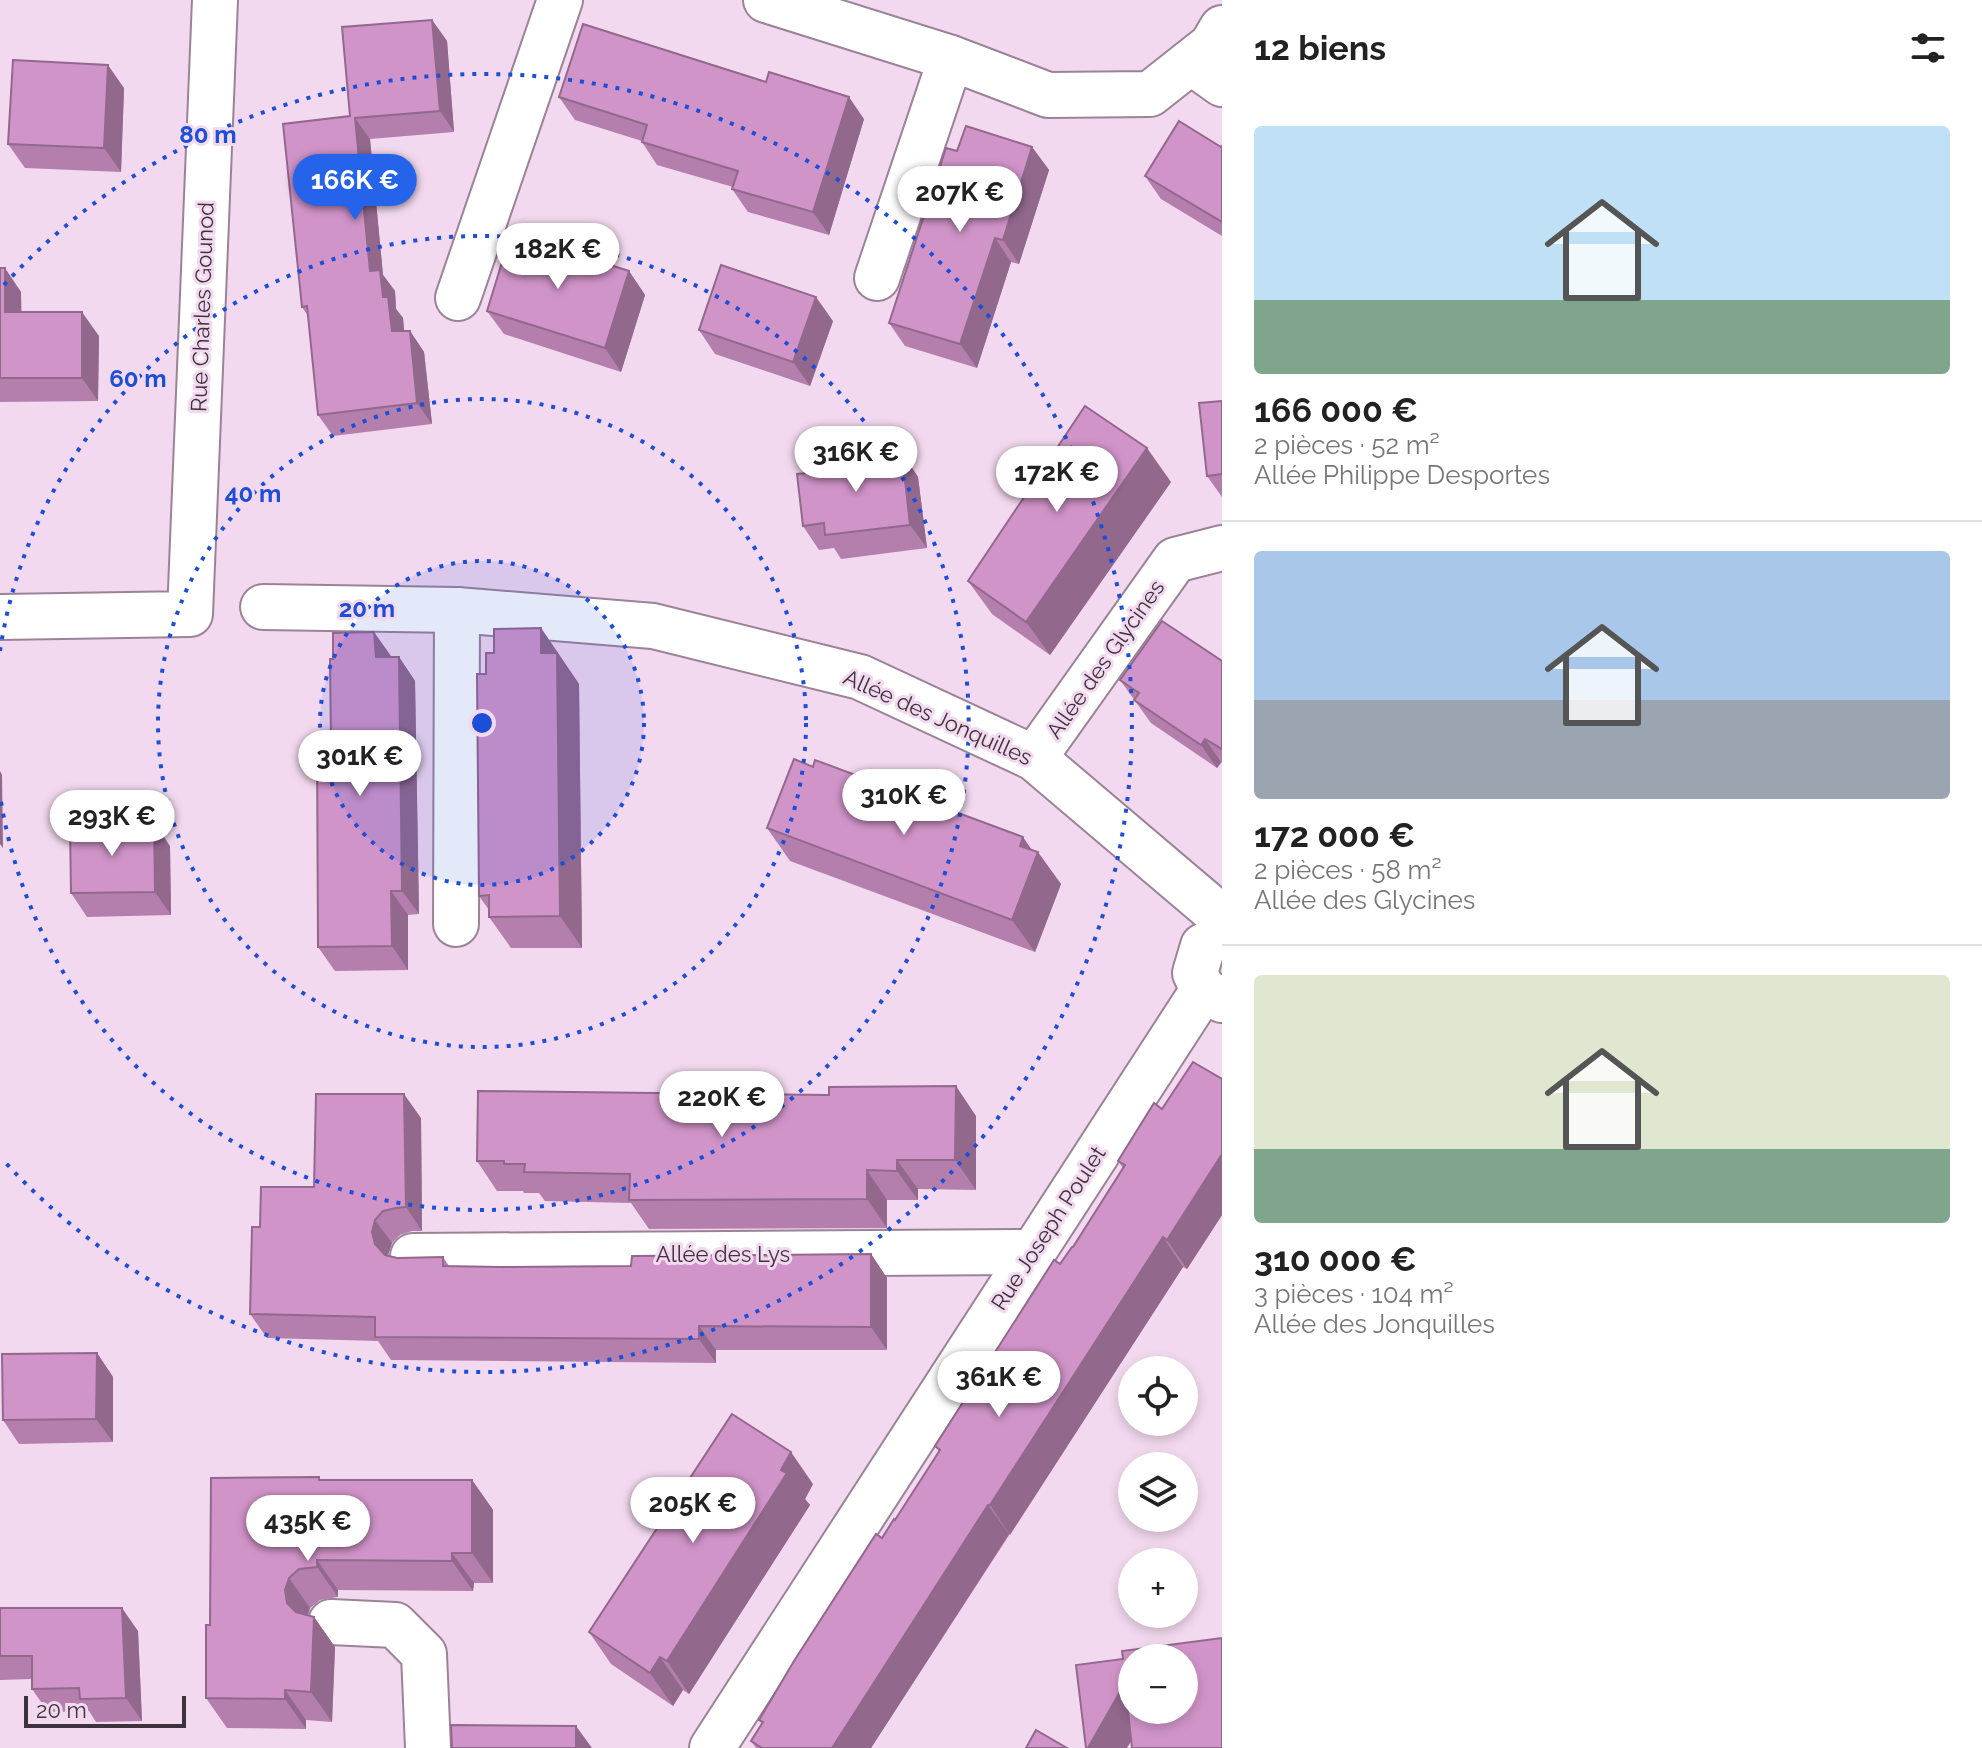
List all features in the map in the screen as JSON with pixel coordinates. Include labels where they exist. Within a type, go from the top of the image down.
[{"type":"street","name":"Rue Charles Gounod","points":[[0,617],[190,614],[215,0]]},
{"type":"street","points":[[458,298],[560,0]]},
{"type":"street","points":[[772,1],[951,58],[1048,95],[1150,94],[1206,73],[1212,45],[1222,28]]},
{"type":"street","points":[[877,278],[951,58]]},
{"type":"street","name":"Allée des Glycines","points":[[1034,758],[1175,560],[1222,548]]},
{"type":"street","name":"Allée des Jonquilles","points":[[263,607],[457,610],[653,626],[860,677],[1034,758],[1219,915],[1222,921]]},
{"type":"street","points":[[456,924],[457,610]]},
{"type":"street","points":[[1212,995],[1195,973],[1203,946],[1222,935]]},
{"type":"street","name":"Rue Joseph Poulet","points":[[712,1748],[1033,1252],[1212,995]]},
{"type":"street","name":"Allée des Lys","points":[[413,1256],[1033,1252]]},
{"type":"street","points":[[331,1622],[395,1625],[424,1654],[428,1748]]},
{"type":"building","points":[[432,20],[440,111],[355,118],[370,271],[380,270],[383,297],[388,297],[392,331],[410,331],[417,403],[318,415],[307,306],[302,307],[283,124],[350,116],[342,27]]},
{"type":"building","points":[[583,24],[766,82],[769,72],[849,97],[813,212],[732,189],[738,171],[642,142],[647,125],[559,97]]},
{"type":"building","points":[[13,60],[108,65],[104,148],[8,144]]},
{"type":"building","points":[[1179,121],[1222,146],[1222,222],[1145,176]]},
{"type":"building","points":[[966,126],[1032,147],[1003,240],[995,238],[960,344],[889,323],[946,148],[957,151]]},
{"type":"building","points":[[511,233],[629,271],[605,348],[487,311]]},
{"type":"building","points":[[721,265],[816,297],[793,362],[699,330]]},
{"type":"building","points":[[0,268],[5,268],[5,312],[82,312],[82,378],[0,378]]},
{"type":"building","points":[[1222,401],[1222,474],[1207,476],[1199,403]]},
{"type":"building","points":[[1085,406],[1147,448],[1026,622],[968,581]]},
{"type":"building","points":[[902,453],[910,525],[825,535],[824,523],[803,526],[797,474],[821,472],[819,461]]},
{"type":"building","points":[[1162,621],[1222,661],[1222,749],[1205,739],[1201,745],[1134,700],[1139,693],[1120,680]]},
{"type":"building","points":[[541,628],[541,653],[557,653],[560,916],[489,917],[489,895],[479,896],[477,674],[486,674],[486,653],[494,653],[494,629]]},
{"type":"building","points":[[374,632],[376,657],[399,657],[402,891],[391,891],[392,946],[318,947],[317,742],[331,742],[330,659],[333,659],[333,633]]},
{"type":"building","points":[[794,759],[813,767],[815,760],[1023,837],[1020,846],[1038,852],[1012,920],[767,828]]},
{"type":"building","points":[[154,822],[155,892],[71,893],[70,823]]},
{"type":"building","points":[[1193,1062],[1222,1079],[1222,1154],[1167,1240],[1163,1237],[832,1748],[762,1748],[751,1741],[763,1722],[759,1720],[794,1661],[876,1534],[882,1538],[895,1520],[940,1450],[935,1446],[1054,1260],[1060,1264],[1073,1247],[1125,1165],[1118,1161],[1154,1103],[1162,1109]]},
{"type":"building","points":[[956,1086],[955,1160],[897,1160],[897,1171],[867,1170],[867,1199],[629,1200],[630,1174],[524,1172],[525,1164],[477,1161],[478,1091],[829,1095],[829,1087]]},
{"type":"building","points":[[316,1094],[404,1094],[406,1207],[383,1211],[375,1220],[372,1232],[375,1244],[385,1255],[397,1258],[443,1257],[443,1266],[500,1267],[631,1266],[632,1256],[871,1254],[871,1327],[699,1326],[699,1339],[375,1337],[375,1317],[250,1314],[252,1227],[260,1227],[261,1187],[314,1187]]},
{"type":"building","points":[[97,1353],[96,1419],[3,1420],[2,1354]]},
{"type":"building","points":[[732,1414],[791,1452],[781,1470],[787,1473],[667,1661],[660,1657],[650,1673],[589,1632]]},
{"type":"building","points":[[319,1477],[319,1480],[472,1480],[472,1553],[452,1553],[452,1561],[317,1560],[317,1567],[299,1569],[289,1578],[285,1590],[287,1603],[296,1612],[314,1617],[311,1692],[285,1690],[285,1699],[206,1698],[211,1478]]},
{"type":"building","points":[[0,1608],[122,1608],[126,1698],[80,1699],[79,1688],[32,1689],[32,1656],[0,1656]]},
{"type":"building","points":[[1222,1638],[1222,1748],[1132,1748],[1129,1724],[1198,1724],[1198,1644],[1176,1644]]},
{"type":"building","points":[[1118,1660],[1118,1695],[1088,1748],[1086,1748],[1076,1665]]},
{"type":"building","points":[[451,1725],[576,1726],[576,1748],[452,1748]]},
{"type":"building","points":[[1036,1730],[1067,1748],[1026,1748]]}]
